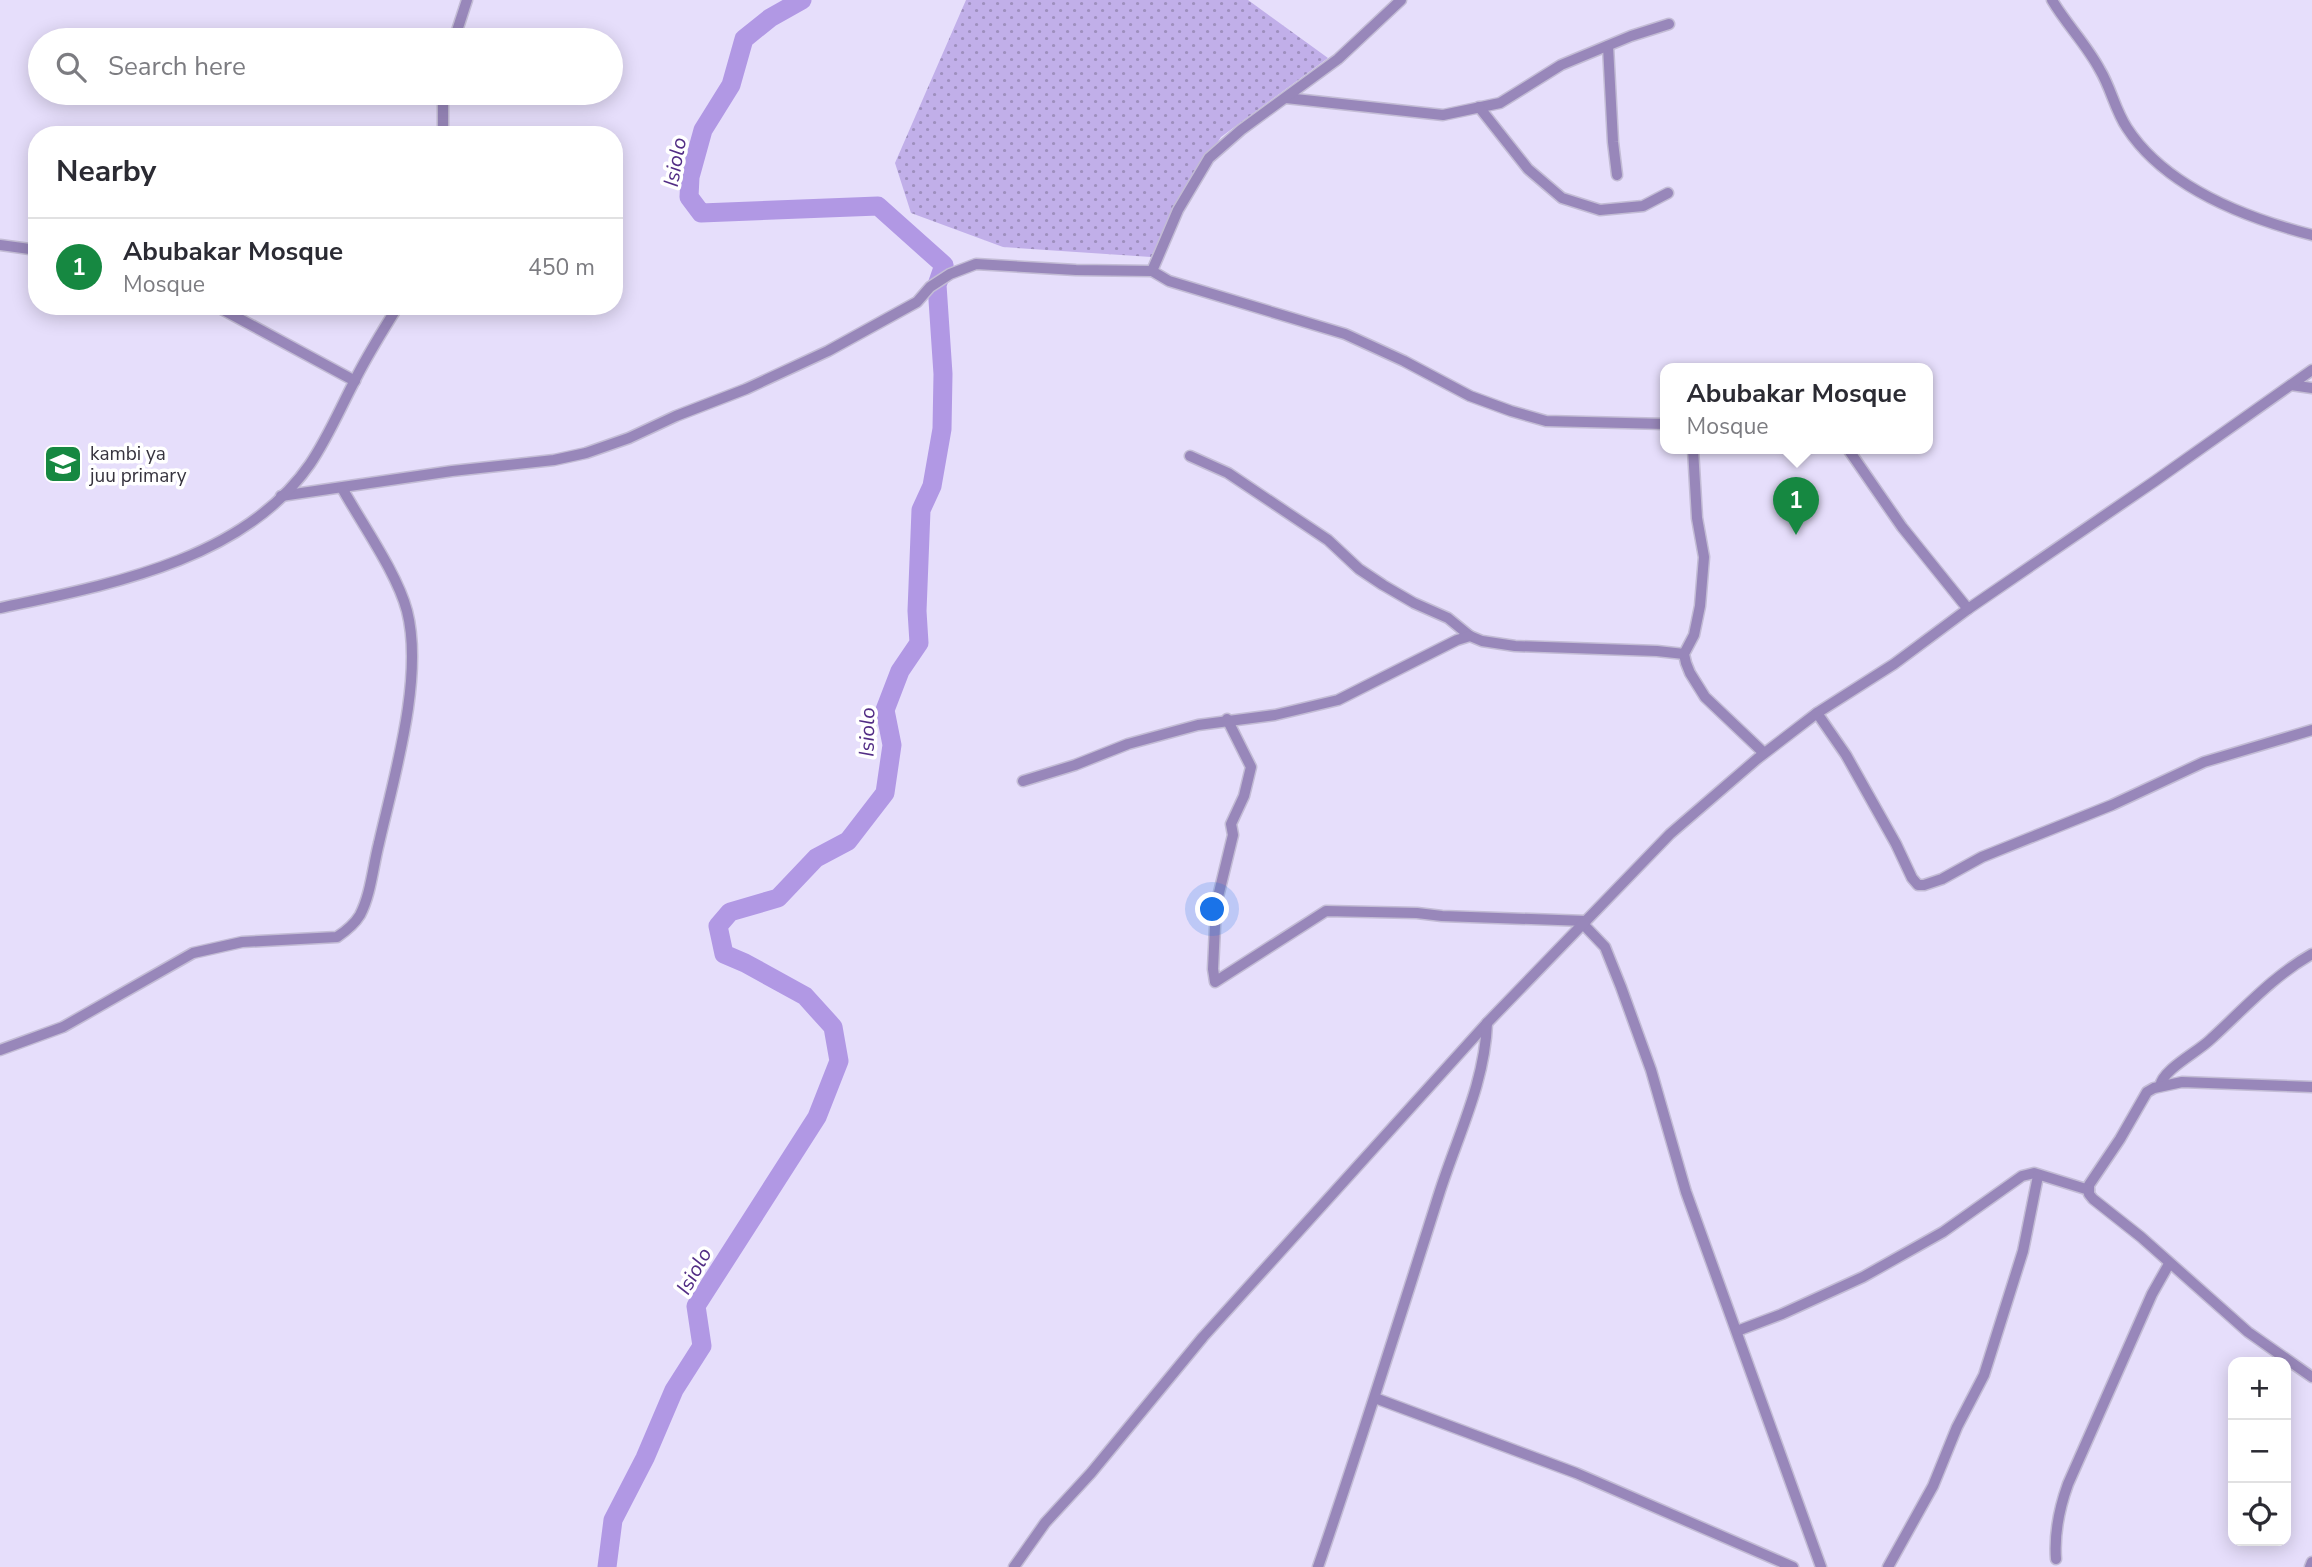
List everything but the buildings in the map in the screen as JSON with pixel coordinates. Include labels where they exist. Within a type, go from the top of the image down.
[{"type":"street","points":[[458,28],[467,0]]},
{"type":"street","points":[[1152,271],[1178,210],[1209,158],[1241,130],[1338,59],[1401,0]]},
{"type":"street","points":[[2052,0],[2102,72],[2125,125],[2160,163],[2207,198],[2263,221],[2312,235]]},
{"type":"street","points":[[1286,98],[1443,115],[1500,103],[1561,65],[1669,24]]},
{"type":"street","points":[[1608,46],[1617,175]]},
{"type":"street","points":[[443,105],[443,126]]},
{"type":"street","points":[[1479,107],[1528,169],[1562,198],[1600,209],[1643,206],[1668,193]]},
{"type":"street","points":[[0,245],[28,249]]},
{"type":"street","points":[[281,496],[452,471],[554,460],[586,453],[746,389],[828,351],[917,302],[930,287],[950,274],[976,264],[1152,271],[1169,281],[1345,334],[1470,396],[1511,411],[1546,421],[1660,424]]},
{"type":"street","points":[[233,315],[355,381]]},
{"type":"street","points":[[0,608],[134,576],[227,538],[254,522],[309,465],[393,315]]},
{"type":"street","points":[[1014,1567],[1045,1523],[1091,1473],[1203,1337],[1487,1023],[1670,834],[1765,753],[1818,713],[1894,664],[1968,608],[2312,370]]},
{"type":"street","points":[[2291,385],[2312,388]]},
{"type":"street","points":[[1693,454],[1697,518],[1704,557],[1700,606],[1694,635],[1684,654],[1690,673],[1705,697],[1765,753]]},
{"type":"street","points":[[1851,454],[1902,527],[1968,608]]},
{"type":"street","points":[[1190,456],[1228,473],[1328,540],[1359,569],[1414,603],[1448,618],[1470,636],[1482,641],[1516,646],[1684,654]]},
{"type":"street","points":[[0,1050],[62,1027],[193,953],[242,942],[337,937],[359,917],[370,882],[397,766],[412,667],[407,611],[398,587],[342,488]]},
{"type":"street","points":[[1023,781],[1075,765],[1128,744],[1198,724],[1275,715],[1338,700],[1470,636]]},
{"type":"street","points":[[1818,713],[1846,755],[1912,878],[1919,885],[1942,879],[1982,857],[2112,805],[2204,761],[2312,730]]},
{"type":"street","points":[[1227,719],[1251,768],[1244,796],[1231,824],[1233,835],[1216,905],[1213,968],[1215,982],[1326,911],[1417,913],[1585,923],[1605,947],[1651,1070],[1686,1192],[1821,1567]]},
{"type":"street","points":[[2160,1086],[2167,1073],[2211,1039],[2285,970],[2312,954]]},
{"type":"street","points":[[1318,1567],[1451,1158],[1478,1085],[1485,1056],[1487,1023]]},
{"type":"street","points":[[2312,1087],[2182,1082],[2160,1086],[2147,1092],[2088,1190],[2093,1199],[2248,1332],[2312,1377]]},
{"type":"street","points":[[1737,1331],[1782,1314],[1863,1277],[1943,1232],[2022,1176],[2034,1173],[2088,1190]]},
{"type":"street","points":[[1888,1567],[1933,1486],[1957,1427],[1984,1375],[2024,1251],[2038,1176]]},
{"type":"street","points":[[2056,1559],[2055,1540],[2059,1509],[2068,1484],[2152,1294],[2169,1264]]},
{"type":"street","points":[[1375,1398],[1576,1473],[1793,1567]]},
{"type":"street","points":[[2310,1567],[2312,1562]]},
{"type":"shaded area","points":[[966,0],[1248,0],[1328,58],[1221,137],[1183,196],[1151,257],[1003,247],[911,213],[895,163]]},
{"type":"waterway","name":"Isiolo","points":[[607,1567],[613,1520],[645,1458],[674,1390],[702,1346],[696,1306],[817,1117],[839,1061],[833,1027],[805,996],[724,954],[718,926],[730,912],[778,898],[816,858],[848,841],[885,793],[892,745],[885,710],[900,671],[919,643],[917,611],[921,510],[932,486],[942,429],[943,374],[937,285],[944,265],[878,206],[701,213],[689,197],[690,177],[703,130],[731,85],[744,39],[770,18],[802,0]]},
{"type":"place","name":"kambi ya juu primary","points":[[63,464]]},
{"type":"place","name":"Abubakar Mosque","points":[[1796,535]]}]
